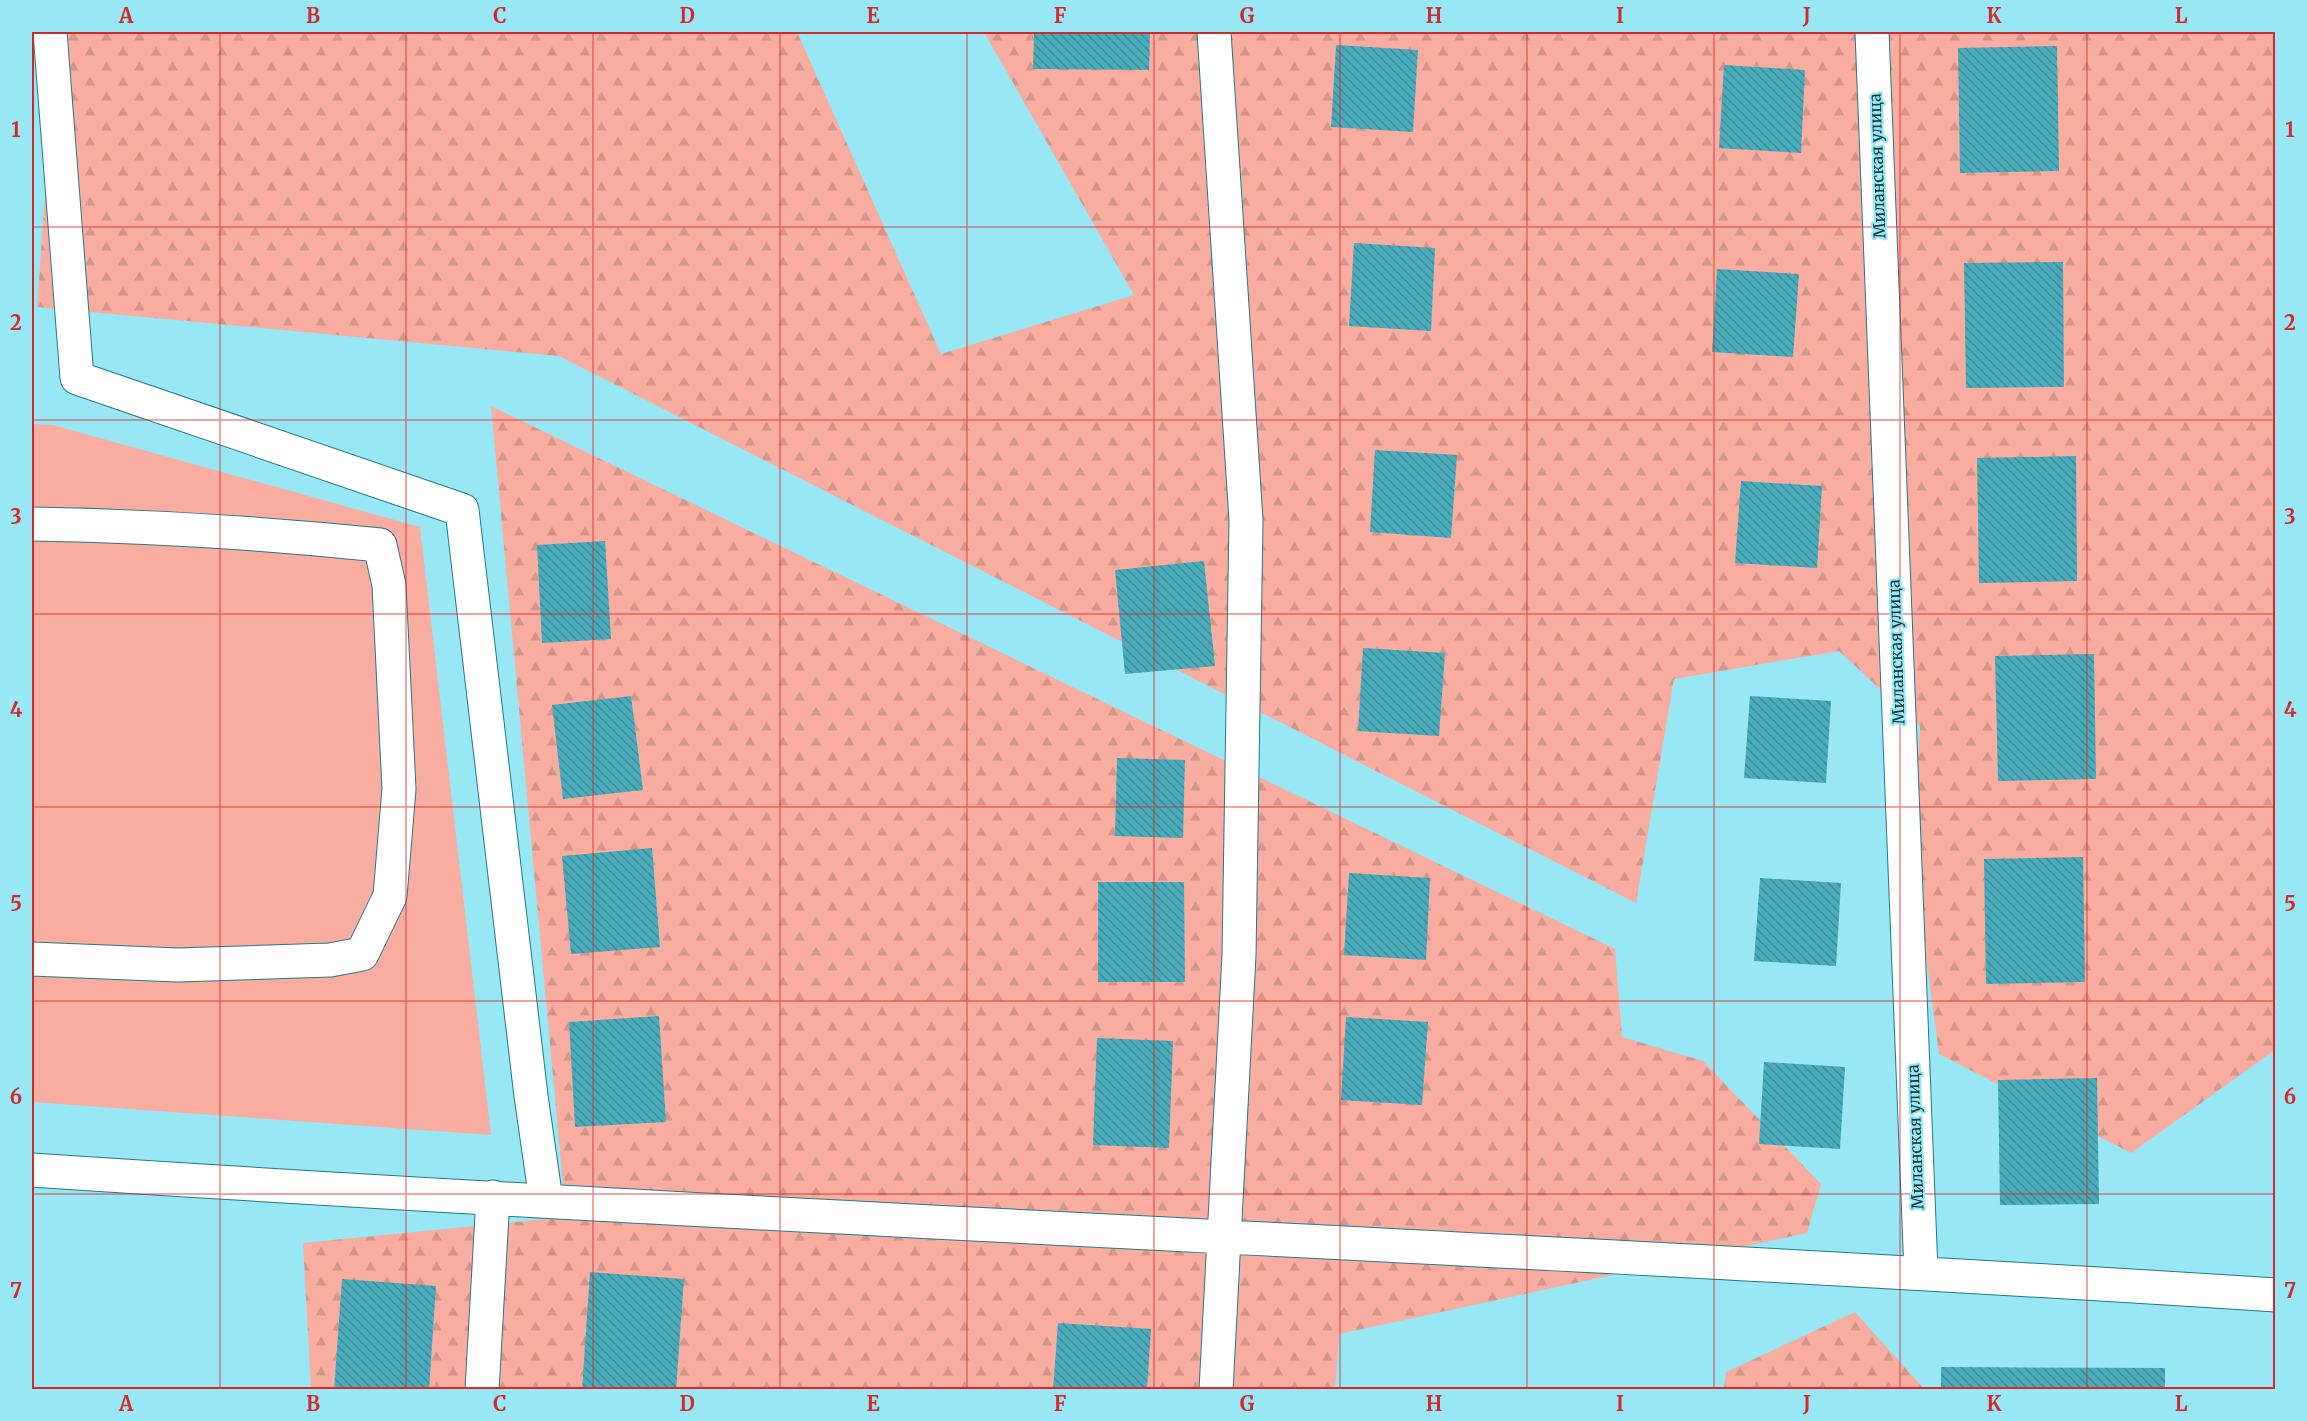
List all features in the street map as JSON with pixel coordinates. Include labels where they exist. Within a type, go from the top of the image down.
[{"type":"street","points":[[50,32],[77,378],[462,510],[531,1096],[546,1200]]},
{"type":"street","points":[[1214,32],[1246,520],[1239,955],[1216,1389]]},
{"type":"street","name":"Миланская улица","points":[[1872,32],[1921,1272]]},
{"type":"street","points":[[32,524],[272,534],[380,545],[389,585],[399,789],[390,896],[362,954],[330,960],[178,965],[32,959]]},
{"type":"street","points":[[32,1170],[546,1200],[1921,1272],[2276,1295]]},
{"type":"street","points":[[483,1389],[493,1197]]},
{"type":"green space","points":[[57,32],[797,32],[941,354],[1134,295],[984,32],[2275,32],[2275,1050],[2131,1153],[1939,1054],[1912,853],[1920,726],[1839,651],[1674,679],[1636,903],[559,356],[37,307]]},
{"type":"green space","points":[[491,406],[1615,949],[1622,1037],[1703,1061],[1821,1184],[1807,1233],[1339,1334],[1335,1390],[311,1389],[303,1243],[566,1217]]},
{"type":"green space","points":[[32,424],[53,425],[420,527],[491,1135],[32,1102]]},
{"type":"green space","points":[[1855,1312],[1924,1389],[1724,1389],[1726,1372]]},
{"type":"building","points":[[1034,32],[1150,32],[1149,70],[1033,69]]},
{"type":"building","points":[[1336,45],[1418,50],[1413,132],[1331,127]]},
{"type":"building","points":[[2057,46],[2059,171],[1960,173],[1958,48]]},
{"type":"building","points":[[1724,65],[1805,70],[1801,153],[1719,148]]},
{"type":"building","points":[[1354,243],[1435,248],[1431,331],[1349,326]]},
{"type":"building","points":[[2063,262],[2064,387],[1966,388],[1964,263]]},
{"type":"building","points":[[1717,269],[1799,274],[1793,357],[1712,352]]},
{"type":"building","points":[[1375,450],[1457,455],[1451,538],[1370,532]]},
{"type":"building","points":[[2076,456],[2077,581],[1979,583],[1977,458]]},
{"type":"building","points":[[1741,481],[1822,486],[1817,568],[1735,563]]},
{"type":"building","points":[[605,541],[611,639],[542,643],[537,545]]},
{"type":"building","points":[[1204,561],[1215,666],[1125,674],[1115,570]]},
{"type":"building","points":[[1363,648],[1445,653],[1439,736],[1358,731]]},
{"type":"building","points":[[2094,654],[2096,779],[1998,781],[1995,656]]},
{"type":"building","points":[[631,696],[643,790],[563,799],[552,705]]},
{"type":"building","points":[[1750,696],[1831,701],[1826,783],[1744,778]]},
{"type":"building","points":[[1117,758],[1185,760],[1183,838],[1115,836]]},
{"type":"building","points":[[652,848],[660,947],[571,954],[562,856]]},
{"type":"building","points":[[2083,857],[2085,982],[1986,984],[1984,859]]},
{"type":"building","points":[[1349,873],[1430,878],[1426,960],[1344,955]]},
{"type":"building","points":[[1760,878],[1841,883],[1836,966],[1754,961]]},
{"type":"building","points":[[1098,882],[1184,882],[1185,982],[1098,982]]},
{"type":"building","points":[[659,1016],[666,1122],[575,1127],[569,1022]]},
{"type":"building","points":[[1346,1017],[1428,1022],[1422,1105],[1341,1100]]},
{"type":"building","points":[[1097,1038],[1173,1041],[1169,1148],[1093,1145]]},
{"type":"building","points":[[1764,1062],[1845,1067],[1840,1149],[1759,1144]]},
{"type":"building","points":[[2097,1078],[2099,1204],[2000,1205],[1998,1080]]},
{"type":"building","points":[[590,1272],[684,1279],[676,1390],[582,1390]]},
{"type":"building","points":[[342,1279],[436,1286],[429,1390],[334,1390]]},
{"type":"building","points":[[1058,1323],[1151,1329],[1147,1390],[1053,1390]]},
{"type":"building","points":[[1941,1367],[2165,1368],[2165,1390],[1941,1390]]}]
